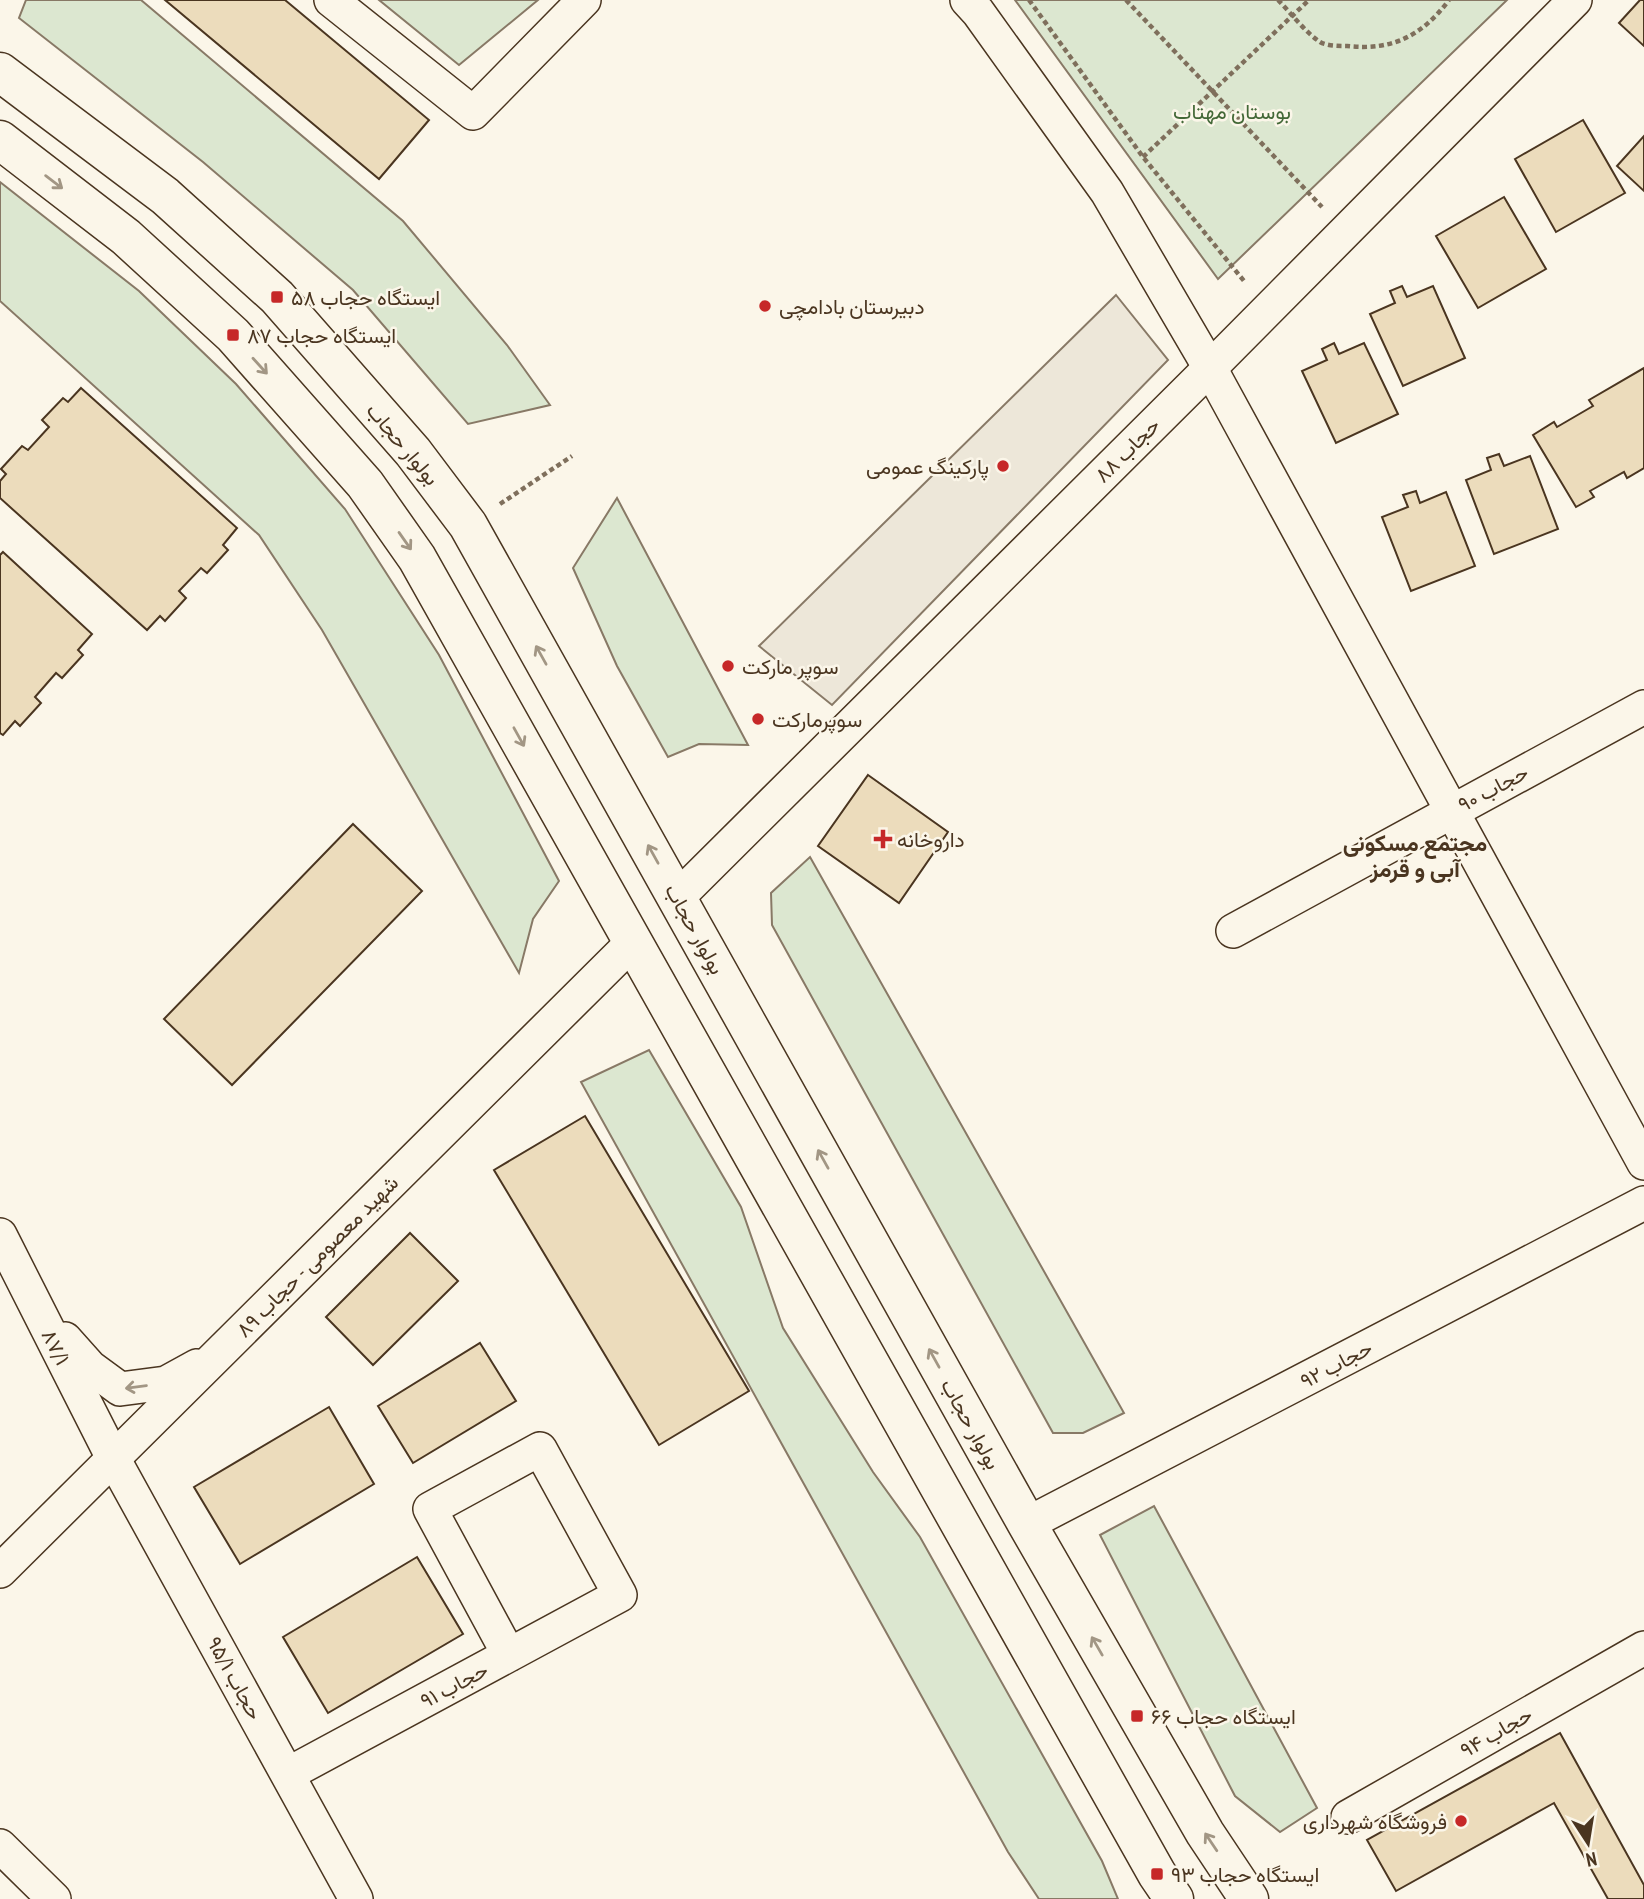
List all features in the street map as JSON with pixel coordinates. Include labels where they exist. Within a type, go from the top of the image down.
[{"type":"main road","name":"بولوار حجاب","points":[[0,72],[165,196],[277,297],[413,452],[468,525],[1027,1524],[1205,1833],[1249,1899]]},
{"type":"main road","points":[[0,140],[126,237],[233,335],[365,484],[417,558],[634,941],[974,1553],[1157,1874],[1174,1899]]},
{"type":"main road","points":[[634,941],[677,898]]},
{"type":"street","points":[[331,0],[472,113],[584,0]]},
{"type":"street","points":[[967,0],[1107,192],[1210,368],[1644,1163]]},
{"type":"street","name":"حجاب ۸۸","points":[[677,898],[1210,368],[1575,0]]},
{"type":"street","name":"حجاب ۹۰","points":[[1234,931],[1452,810],[1644,708]]},
{"type":"street","name":"شهید معصومی - حجاب ۸۹","points":[[0,1571],[634,941]]},
{"type":"street","name":"حجاب ۹۲","points":[[1027,1524],[1644,1203]]},
{"type":"street","name":"۸۷/۱","points":[[0,1235],[113,1458]]},
{"type":"street","points":[[36,1307],[90,1367],[120,1389],[166,1383],[220,1352]]},
{"type":"street","name":"حجاب ۹۱","points":[[288,1774],[509,1655],[620,1595],[540,1449],[430,1509],[509,1655]]},
{"type":"street","name":"حجاب ۹۵/۱","points":[[113,1458],[356,1899]]},
{"type":"street","name":"حجاب ۹۴","points":[[1348,1817],[1644,1648]]},
{"type":"street","points":[[0,1846],[54,1899]]},
{"type":"path","points":[[1028,0],[1143,157],[1244,281]]},
{"type":"path","points":[[1126,0],[1321,207]]},
{"type":"path","points":[[1278,0],[1322,44],[1352,47],[1387,46],[1404,41],[1449,0]]},
{"type":"path","points":[[1143,157],[1309,0]]},
{"type":"green space","points":[[26,0],[141,0],[403,221],[507,345],[550,405],[468,424],[353,290],[203,162],[19,18]]},
{"type":"green space","points":[[379,0],[538,0],[459,65]]},
{"type":"green space","name":"بوستان مهتاب","points":[[1015,0],[1507,0],[1218,279]]},
{"type":"green space","points":[[0,182],[139,291],[236,384],[345,509],[439,655],[559,881],[533,919],[519,973],[322,630],[259,535],[0,301]]},
{"type":"green space","points":[[617,498],[748,745],[699,744],[668,757],[617,666],[573,568]]},
{"type":"green space","points":[[810,857],[1124,1413],[1083,1433],[1053,1433],[772,925],[771,893]]},
{"type":"green space","points":[[649,1050],[741,1207],[783,1328],[873,1472],[920,1537],[1102,1861],[1118,1899],[1039,1899],[1008,1852],[581,1082]]},
{"type":"green space","points":[[1154,1506],[1317,1808],[1280,1832],[1235,1796],[1100,1535]]},
{"type":"shaded area","name":"پارکینگ عمومی","points":[[1116,295],[1168,360],[832,705],[759,646]]},
{"type":"building","points":[[165,0],[285,0],[429,120],[379,179]]},
{"type":"building","points":[[1640,0],[1644,0],[1644,46],[1619,23]]},
{"type":"building","points":[[1583,120],[1625,193],[1556,232],[1515,159]]},
{"type":"building","points":[[1644,136],[1644,191],[1617,166]]},
{"type":"building","points":[[1504,197],[1546,269],[1478,308],[1436,236]]},
{"type":"building","points":[[1402,286],[1407,297],[1433,286],[1465,358],[1403,386],[1370,314],[1395,303],[1390,291]]},
{"type":"building","points":[[1334,343],[1339,354],[1364,343],[1398,414],[1336,443],[1302,371],[1327,360],[1322,349]]},
{"type":"building","points":[[1644,368],[1644,468],[1627,478],[1624,472],[1590,491],[1594,497],[1576,507],[1533,435],[1554,422],[1557,427],[1593,406],[1589,400]]},
{"type":"building","points":[[81,388],[237,528],[223,545],[228,550],[207,573],[201,568],[179,591],[186,598],[165,621],[160,616],[147,630],[0,498],[0,481],[6,474],[1,469],[22,446],[28,450],[49,427],[42,420],[63,398],[68,402]]},
{"type":"building","points":[[1499,454],[1504,466],[1530,456],[1558,529],[1494,554],[1466,480],[1491,470],[1487,458]]},
{"type":"building","points":[[1416,491],[1420,503],[1446,492],[1475,566],[1411,591],[1382,517],[1408,507],[1403,495]]},
{"type":"building","points":[[3,552],[92,634],[78,650],[83,655],[62,678],[56,673],[35,697],[41,703],[20,726],[15,721],[3,735],[0,733],[0,555]]},
{"type":"building","name":"داروخانه","points":[[868,775],[948,832],[899,903],[818,846]]},
{"type":"building","points":[[353,824],[422,891],[232,1085],[164,1019]]},
{"type":"building","points":[[585,1116],[749,1391],[659,1445],[494,1170]]},
{"type":"building","points":[[410,1233],[458,1281],[373,1365],[326,1317]]},
{"type":"building","points":[[480,1343],[516,1401],[413,1463],[378,1406]]},
{"type":"building","points":[[329,1407],[374,1484],[240,1564],[194,1487]]},
{"type":"building","points":[[417,1557],[463,1634],[328,1713],[283,1637]]},
{"type":"building","name":"فروشگاه شهرداری","points":[[1560,1733],[1644,1885],[1644,1899],[1608,1899],[1554,1803],[1396,1891],[1367,1840]]},
{"type":"place","name":"ایستگاه حجاب ۵۸","points":[[277,297]]},
{"type":"place","name":"دبیرستان بادامچی","points":[[765,306]]},
{"type":"place","name":"ایستگاه حجاب ۸۷","points":[[233,335]]},
{"type":"place","name":"پارکینگ عمومی","points":[[1003,466]]},
{"type":"place","name":"سوپر مارکت","points":[[728,666]]},
{"type":"place","name":"سوپرمارکت","points":[[758,719]]},
{"type":"place","name":"داروخانه","points":[[883,839]]},
{"type":"place","name":"ایستگاه حجاب ۶۶","points":[[1137,1716]]},
{"type":"place","name":"فروشگاه شهرداری","points":[[1461,1821]]},
{"type":"place","name":"ایستگاه حجاب ۹۳","points":[[1157,1874]]},
{"type":"district","name":"مجتمع مسکونی آبی و قرمز","points":[[1415,855]]}]
